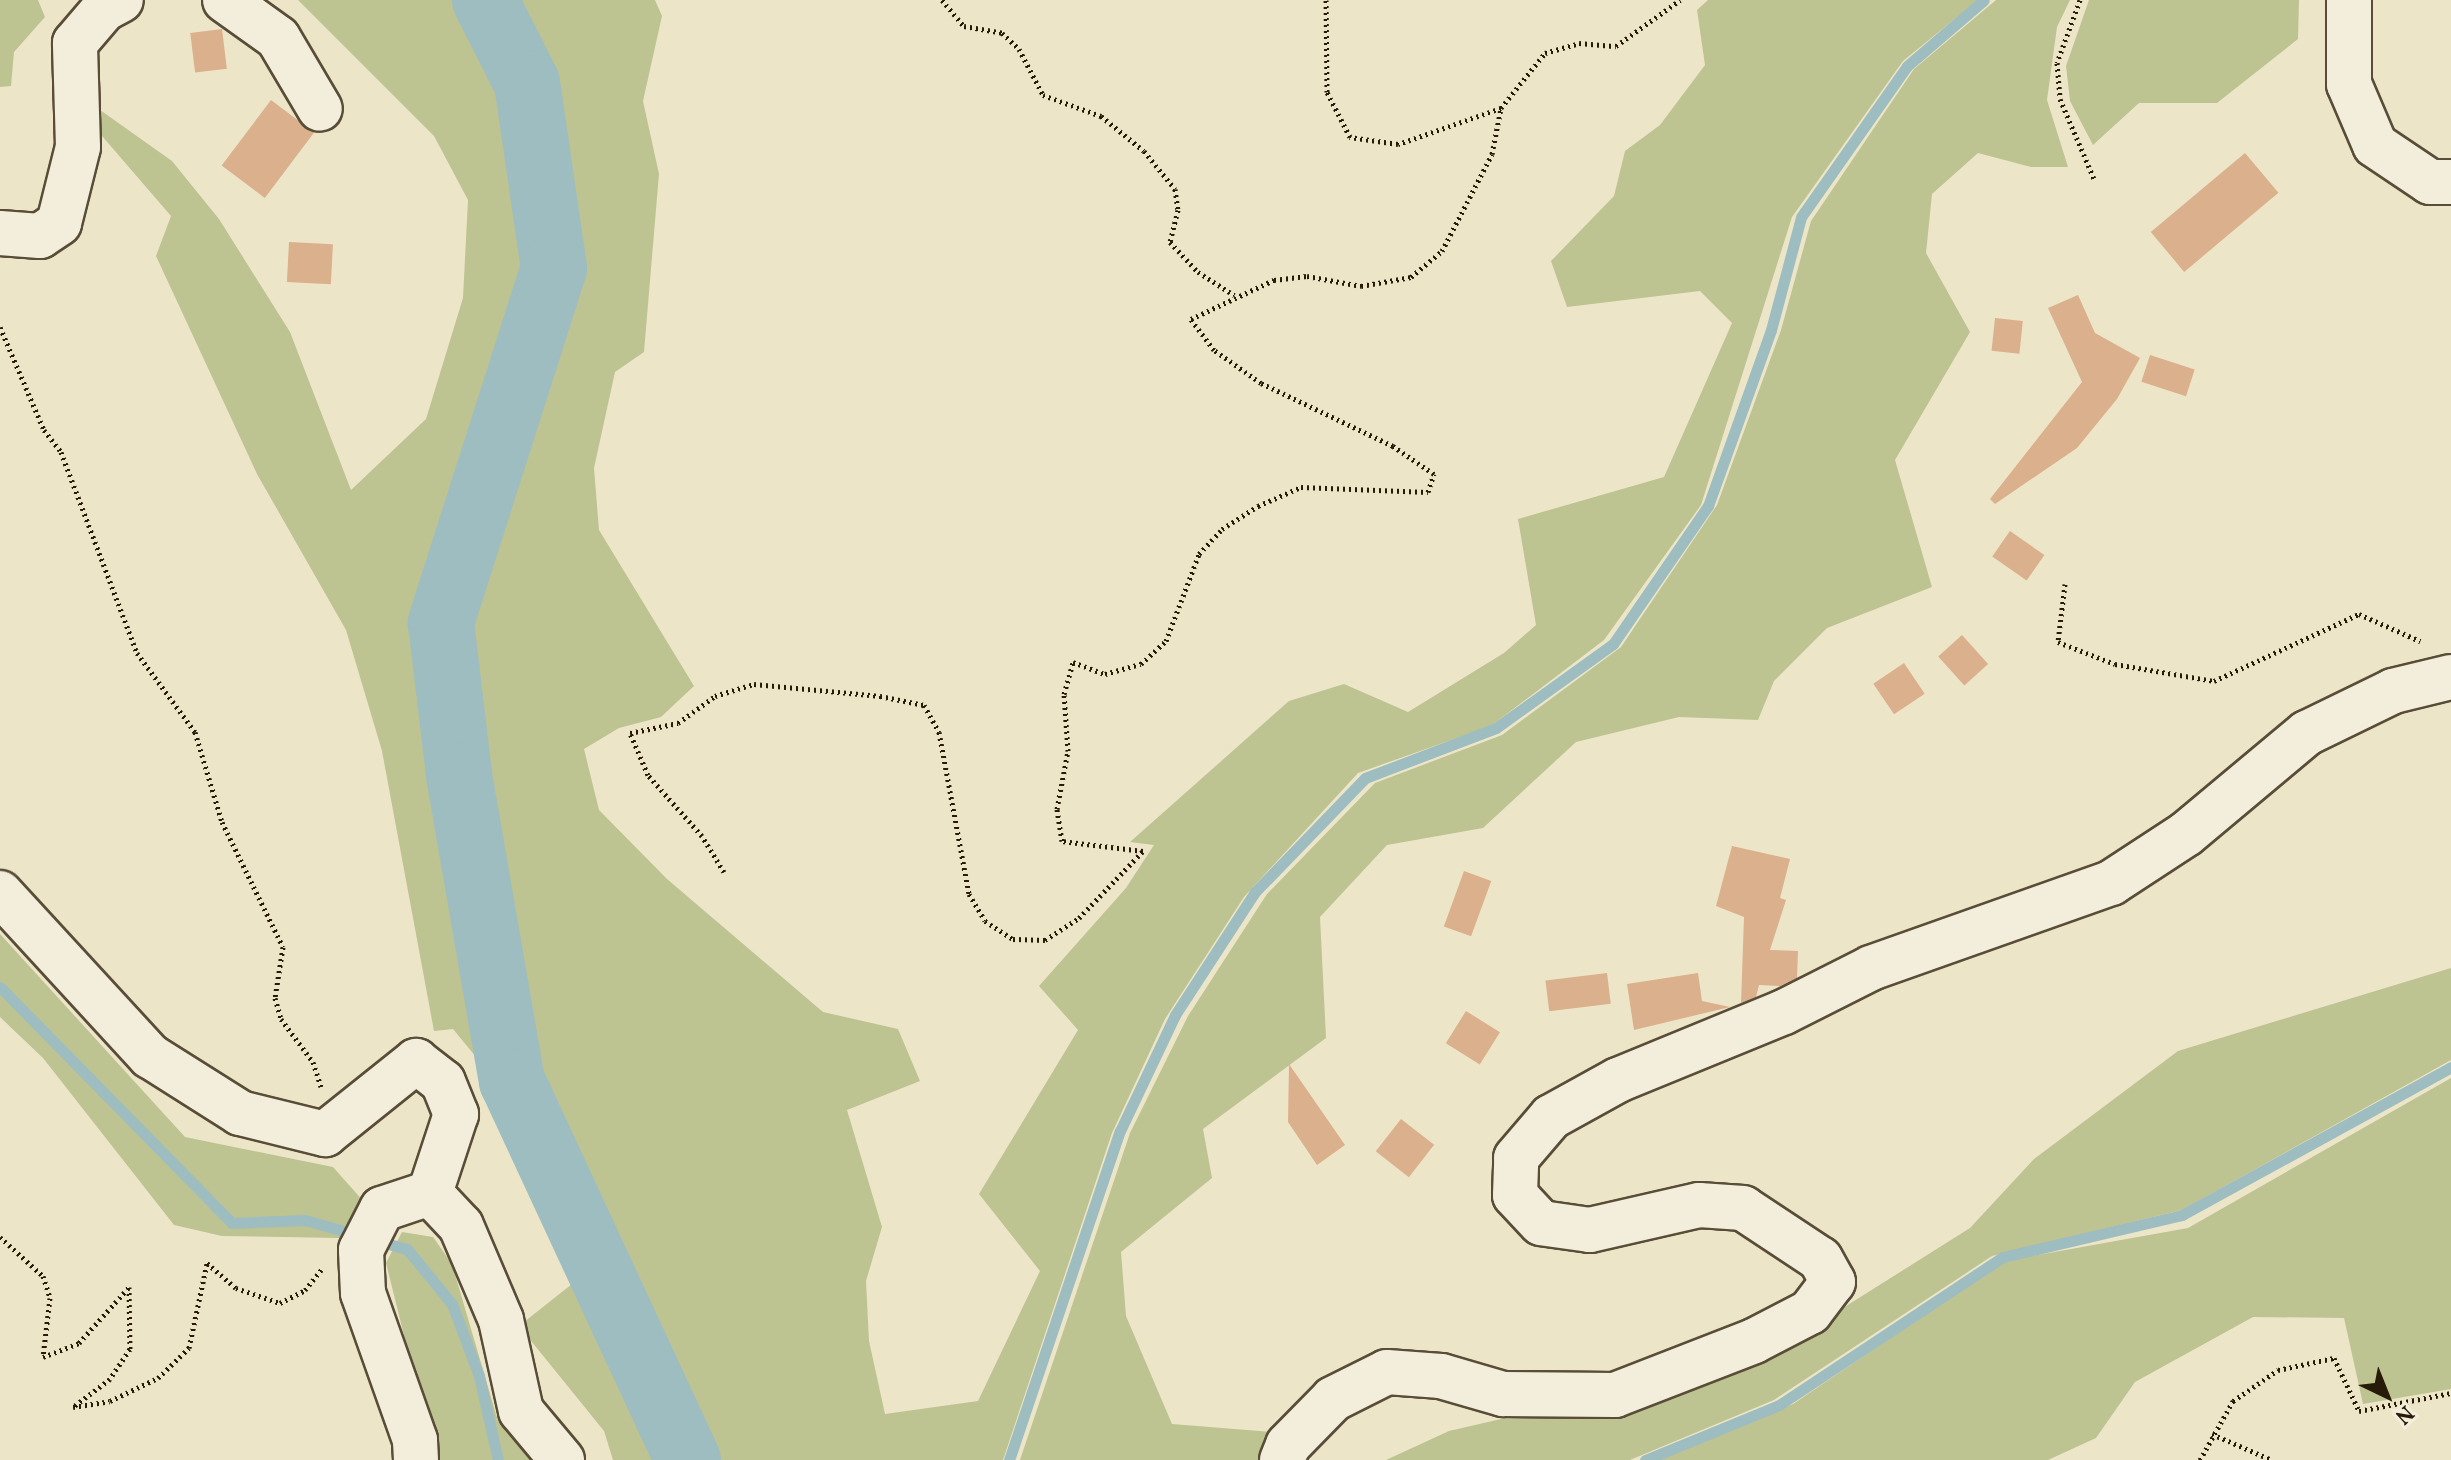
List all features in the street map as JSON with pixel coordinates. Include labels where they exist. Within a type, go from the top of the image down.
[{"type":"street","points":[[0,233],[40,236],[59,223],[78,147],[75,43],[104,9],[121,0]]},
{"type":"street","points":[[225,0],[278,38],[320,109]]},
{"type":"street","points":[[2349,0],[2349,84],[2375,145],[2430,182],[2451,182]]},
{"type":"street","points":[[1282,1460],[1288,1445],[1333,1399],[1387,1372],[1441,1376],[1503,1394],[1615,1395],[1754,1341],[1810,1312],[1833,1282],[1820,1259],[1743,1208],[1699,1205],[1590,1230],[1541,1223],[1515,1195],[1516,1158],[1551,1117],[1618,1080],[1784,1012],[1871,968],[2111,883],[2186,834],[2307,733],[2393,691],[2439,661]]},
{"type":"street","points":[[0,893],[150,1056],[240,1113],[325,1134],[416,1061],[443,1082],[456,1114],[430,1193]]},
{"type":"street","points":[[416,1460],[415,1440],[363,1293],[361,1250],[382,1209],[430,1193]]},
{"type":"street","points":[[430,1193],[461,1226],[501,1320],[521,1411],[562,1460]]},
{"type":"path","points":[[942,0],[964,26],[1002,33],[1043,95],[1101,116],[1144,151],[1175,189],[1178,210],[1170,242],[1198,272],[1234,295]]},
{"type":"path","points":[[1326,0],[1327,92],[1350,137],[1398,144],[1501,108]]},
{"type":"path","points":[[724,872],[702,836],[648,775],[630,733],[678,723],[715,696],[754,684],[924,705],[949,770],[969,894],[985,921],[1013,939],[1045,940],[1079,918],[1143,851],[1062,841],[1057,809],[1068,751],[1064,694],[1073,662],[1105,674],[1141,664],[1166,641],[1199,554],[1222,529],[1258,506],[1301,487],[1428,492],[1434,474],[1393,446],[1261,383],[1214,350],[1191,319],[1234,295],[1307,276],[1361,286],[1411,277],[1442,251],[1469,207],[1492,154],[1501,108],[1545,53],[1579,43],[1616,46],[1680,0]]},
{"type":"path","points":[[2080,0],[2057,63],[2060,99],[2095,181]]},
{"type":"path","points":[[0,327],[44,430],[61,452],[137,653],[195,732],[222,822],[283,947],[275,998],[281,1019],[313,1062],[335,1127]]},
{"type":"path","points":[[2065,584],[2058,642],[2115,664],[2214,681],[2359,614],[2439,661]]},
{"type":"path","points":[[0,1237],[43,1276],[50,1298],[43,1357],[79,1343],[129,1287],[130,1349],[110,1379],[73,1407],[110,1401],[158,1378],[189,1348],[207,1263],[236,1288],[280,1303],[305,1290],[326,1264],[361,1250]]},
{"type":"path","points":[[2200,1460],[2233,1401],[2278,1370],[2334,1358],[2359,1411],[2451,1393]]},
{"type":"path","points":[[2212,1434],[2272,1460]]},
{"type":"green space","points":[[0,0],[38,0],[45,17],[14,52],[11,86],[0,87]]},
{"type":"green space","points":[[298,0],[458,0],[481,11],[518,100],[543,255],[534,309],[434,625],[498,1052],[526,1141],[676,1460],[613,1460],[604,1431],[519,1326],[572,1284],[512,1158],[476,1057],[453,1029],[434,1031],[382,751],[346,630],[257,474],[156,256],[171,216],[96,129],[86,100],[172,161],[219,219],[290,332],[351,490],[426,419],[463,298],[468,200],[434,136]]},
{"type":"green space","points":[[494,0],[655,0],[662,16],[643,101],[659,174],[644,352],[615,372],[594,468],[599,530],[694,686],[661,717],[619,728],[584,749],[599,810],[667,879],[823,1012],[898,1029],[920,1081],[847,1110],[882,1227],[866,1281],[869,1341],[885,1414],[978,1401],[1040,1271],[979,1194],[1078,1030],[1039,986],[1126,888],[1154,845],[1130,842],[1289,701],[1344,684],[1408,712],[1504,653],[1536,625],[1518,519],[1664,477],[1732,323],[1700,291],[1567,307],[1551,261],[1614,196],[1625,151],[1660,125],[1705,65],[1697,10],[1708,0],[1978,0],[1903,61],[1792,217],[1701,505],[1604,640],[1491,726],[1358,773],[1244,897],[1165,1019],[1112,1133],[1003,1460],[696,1460],[519,1077],[449,621],[563,264],[534,74]]},
{"type":"green space","points":[[1996,0],[2070,0],[2057,27],[2047,100],[2068,167],[2031,167],[1978,153],[1932,194],[1926,253],[1970,332],[1895,460],[1932,587],[1827,628],[1774,681],[1758,720],[1679,717],[1576,742],[1483,828],[1387,845],[1320,917],[1326,1038],[1203,1129],[1212,1178],[1121,1252],[1126,1316],[1172,1424],[1273,1432],[1263,1460],[1020,1460],[1130,1133],[1188,1016],[1267,894],[1375,783],[1502,735],[1621,647],[1717,505],[1781,330],[1811,221],[1914,69]]},
{"type":"green space","points":[[2089,0],[2299,0],[2298,39],[2217,103],[2139,103],[2093,145],[2070,101],[2066,66]]},
{"type":"green space","points":[[0,934],[185,1137],[333,1167],[365,1203],[339,1238],[222,1236],[174,1225],[43,1058],[0,1017]]},
{"type":"green space","points":[[2451,968],[2451,1060],[2182,1210],[1992,1256],[1774,1400],[1630,1460],[1386,1460],[1449,1431],[1558,1406],[1816,1325],[1970,1228],[2034,1159],[2178,1051]]},
{"type":"green space","points":[[2451,1078],[2451,1389],[2363,1404],[2344,1318],[2253,1317],[2135,1382],[2096,1438],[2048,1460],[1657,1460],[1793,1404],[2004,1261],[2188,1228]]},
{"type":"green space","points":[[402,1232],[433,1237],[452,1264],[498,1421],[532,1460],[435,1460],[386,1263]]},
{"type":"building","points":[[222,29],[227,69],[195,73],[190,33]]},
{"type":"building","points":[[271,100],[314,132],[265,198],[222,165]]},
{"type":"building","points":[[2245,153],[2278,193],[2184,272],[2151,232]]},
{"type":"building","points":[[289,242],[333,244],[331,284],[287,282]]},
{"type":"building","points":[[2078,295],[2095,333],[2140,358],[2117,399],[2077,448],[1995,504],[1990,499],[2082,382],[2048,308]]},
{"type":"building","points":[[1995,318],[2023,321],[2019,354],[1992,351]]},
{"type":"building","points":[[2150,355],[2195,370],[2186,396],[2141,382]]},
{"type":"building","points":[[2010,531],[2044,555],[2027,580],[1992,556]]},
{"type":"building","points":[[1962,635],[1988,664],[1964,685],[1938,656]]},
{"type":"building","points":[[1904,663],[1925,694],[1894,714],[1873,684]]},
{"type":"building","points":[[1732,846],[1790,859],[1780,898],[1786,900],[1770,950],[1798,951],[1797,978],[1780,986],[1759,985],[1756,997],[1741,1003],[1744,917],[1716,906]]},
{"type":"building","points":[[1464,871],[1491,881],[1471,936],[1444,926]]},
{"type":"building","points":[[1607,973],[1611,1004],[1549,1011],[1545,981]]},
{"type":"building","points":[[1698,973],[1702,1001],[1730,1007],[1634,1030],[1627,984]]},
{"type":"building","points":[[1466,1011],[1500,1032],[1480,1064],[1446,1043]]},
{"type":"building","points":[[1289,1064],[1345,1145],[1317,1165],[1288,1122]]},
{"type":"building","points":[[1401,1119],[1434,1145],[1409,1177],[1376,1151]]},
{"type":"waterway","points":[[485,0],[527,83],[554,268],[441,623],[459,775],[512,1081],[688,1460]]},
{"type":"waterway","points":[[1009,1460],[1120,1131],[1175,1015],[1255,892],[1365,778],[1496,728],[1613,644],[1708,506],[1771,330],[1801,217],[1907,66],[1984,0]]},
{"type":"waterway","points":[[0,987],[232,1223],[305,1220],[358,1235]]},
{"type":"waterway","points":[[1645,1460],[1779,1405],[2003,1257],[2182,1215],[2451,1067]]},
{"type":"waterway","points":[[375,1240],[407,1249],[452,1304],[479,1376],[498,1460]]}]
